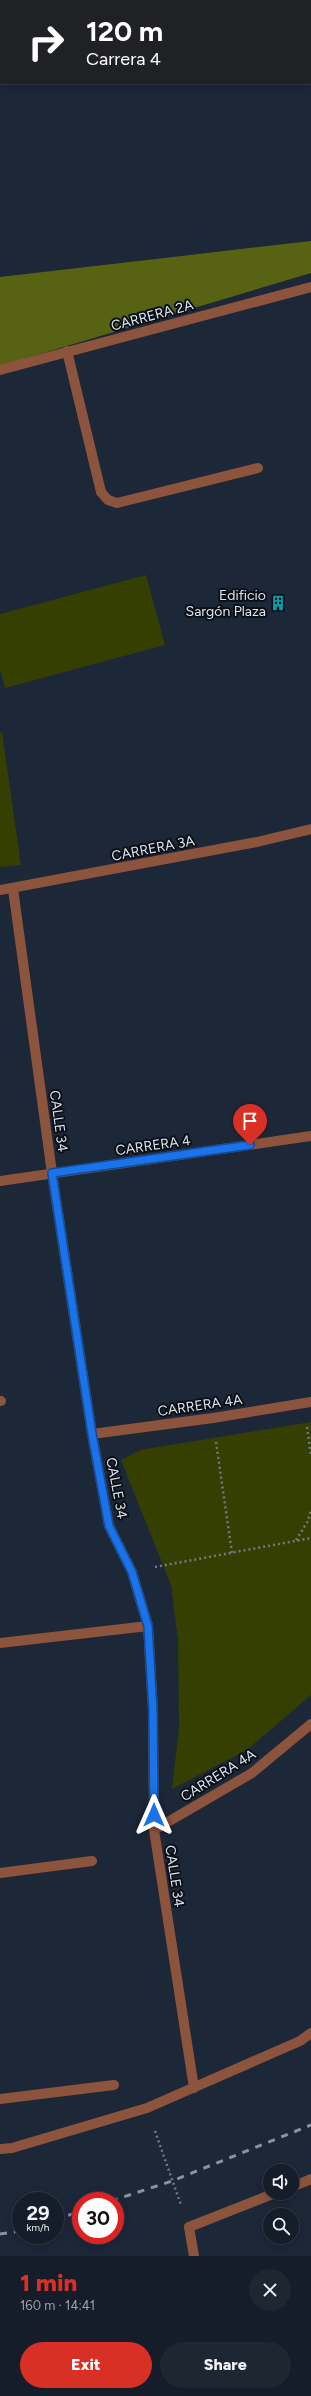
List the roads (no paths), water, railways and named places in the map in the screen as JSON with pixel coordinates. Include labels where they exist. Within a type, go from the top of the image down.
[{"type":"street","name":"CARRERA 2A","points":[[0,370],[67,351],[311,288]]},
{"type":"street","points":[[67,351],[101,492],[108,500],[117,503],[258,468]]},
{"type":"street","name":"CARRERA 3A","points":[[0,890],[13,889],[257,842],[311,829]]},
{"type":"street","name":"CALLE 34","points":[[13,889],[52,1173],[92,1434],[109,1526],[132,1572],[148,1626],[153,1711],[154,1830],[194,2088]]},
{"type":"street","name":"CARRERA 4","points":[[0,1181],[311,1136]]},
{"type":"street","name":"CARRERA 4A","points":[[92,1434],[213,1418],[311,1402]]},
{"type":"street","points":[[0,1643],[148,1626]]},
{"type":"street","name":"CARRERA 4A","points":[[154,1830],[252,1773],[311,1724]]},
{"type":"street","points":[[0,1873],[92,1861]]},
{"type":"street","points":[[0,2149],[12,2148],[147,2108],[300,2041],[311,2033]]},
{"type":"street","points":[[0,2098],[114,2085]]},
{"type":"street","points":[[299,2184],[311,2179]]},
{"type":"street","points":[[194,2256],[189,2226],[263,2198]]},
{"type":"railway","points":[[124,2197],[172,2181],[311,2125]]},
{"type":"railway","points":[[64,2217],[72,2214]]},
{"type":"railway","points":[[0,2234],[12,2232]]},
{"type":"place","name":"Edificio Sargón Plaza","points":[[278,603]]}]
